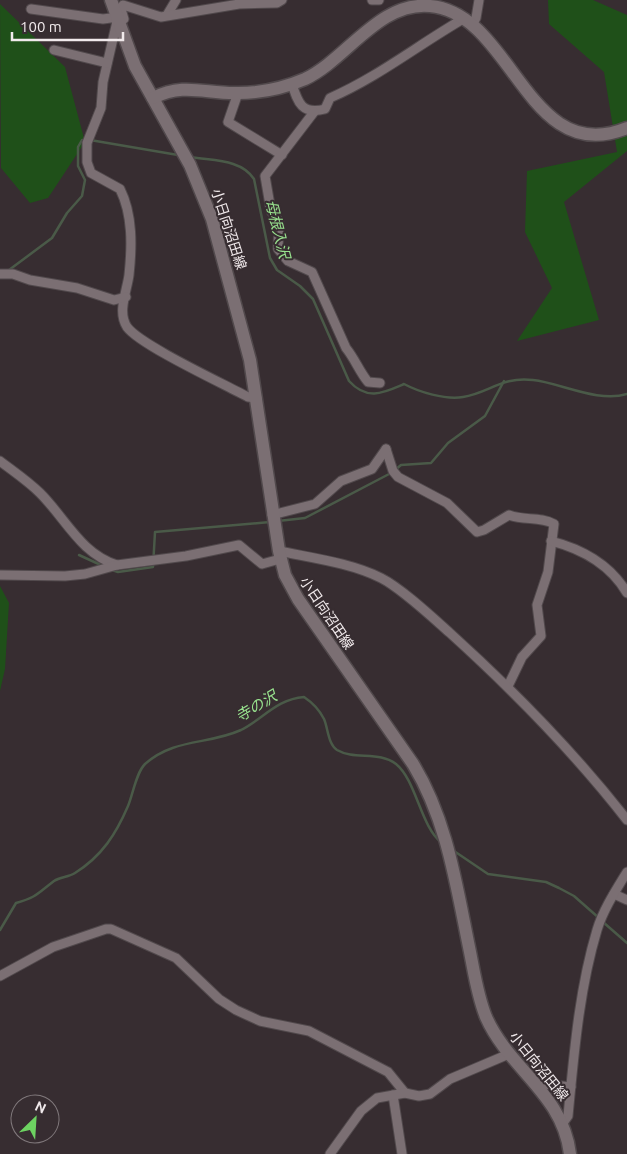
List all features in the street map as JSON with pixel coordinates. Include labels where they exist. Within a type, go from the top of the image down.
[{"type":"main road","name":"小日向沼田線","points":[[111,0],[135,66],[190,165],[212,219],[239,316],[258,398],[272,516],[279,555],[285,575],[298,599],[413,764],[427,788],[447,842],[482,1005],[493,1031],[509,1054],[556,1110],[563,1123],[570,1154]]},
{"type":"main road","points":[[153,98],[176,89],[238,93],[278,88],[292,84],[323,68],[378,22],[403,9],[425,3],[446,9],[468,22],[542,108],[563,127],[577,132],[603,135],[627,128]]},
{"type":"street","points":[[167,15],[176,0]]},
{"type":"street","points":[[31,9],[119,23],[125,20],[120,9],[123,5],[161,17],[239,4],[278,3],[282,0]]},
{"type":"street","points":[[372,0],[379,0]]},
{"type":"street","points":[[380,383],[368,382],[361,374],[354,358],[346,348],[312,272],[288,261],[278,249],[279,222],[271,211],[265,176],[314,112],[325,109],[330,98],[377,74],[424,42],[468,22],[479,0]]},
{"type":"street","points":[[119,23],[107,63],[101,108],[87,143],[87,162],[91,174],[120,189],[126,202],[130,228],[129,273],[122,309],[123,318],[136,336],[248,397],[258,398]]},
{"type":"street","points":[[54,50],[107,63]]},
{"type":"street","points":[[292,84],[298,102],[314,112]]},
{"type":"street","points":[[238,93],[228,122],[282,155]]},
{"type":"street","points":[[0,274],[13,274],[30,280],[78,288],[114,300],[126,296]]},
{"type":"street","points":[[272,516],[315,504],[340,481],[372,469],[386,450],[393,471],[398,477],[447,503],[472,530],[477,532],[484,530],[509,515],[524,519],[545,519],[554,524],[548,572],[537,605],[541,636],[522,657],[508,686]]},
{"type":"street","points":[[0,461],[39,492],[81,544],[102,560],[118,566]]},
{"type":"street","points":[[551,541],[566,545],[596,559],[610,570],[627,593]]},
{"type":"street","points":[[0,575],[65,576],[85,574],[118,566],[186,556],[239,544],[262,564],[279,555],[328,562],[382,578],[428,613],[508,686],[585,767],[627,820]]},
{"type":"street","points":[[563,1123],[568,1116],[577,1024],[595,939],[614,894],[627,872]]},
{"type":"street","points":[[614,894],[627,900]]},
{"type":"street","points":[[0,976],[53,947],[111,929],[176,958],[219,999],[236,1010],[260,1021],[309,1031],[388,1072],[405,1092]]},
{"type":"street","points":[[330,1154],[361,1111],[377,1098],[405,1092],[420,1096],[430,1094],[450,1079],[509,1054]]},
{"type":"street","points":[[535,1083],[570,1087]]},
{"type":"street","points":[[393,1095],[402,1154]]},
{"type":"green space","points":[[548,0],[593,0],[627,15],[627,151],[564,202],[599,320],[517,341],[552,288],[525,232],[527,171],[617,152],[604,72],[549,24]]},
{"type":"green space","points":[[0,4],[65,67],[85,142],[48,198],[30,203],[1,168]]},
{"type":"green space","points":[[0,586],[9,603],[5,669],[0,691]]},
{"type":"waterway","name":"母根入沢","points":[[9,270],[52,238],[67,213],[82,196],[85,180],[78,166],[78,147],[82,140],[85,140]]},
{"type":"waterway","name":"母根入沢","points":[[90,140],[178,155]]},
{"type":"waterway","name":"母根入沢","points":[[191,157],[234,164],[248,172],[254,179],[270,258],[277,270],[300,286],[313,299],[349,381],[362,391],[369,393],[382,392],[404,384],[432,395],[456,398],[472,395],[513,380],[522,379],[544,382],[604,396],[627,394]]},
{"type":"waterway","points":[[395,470],[401,465],[431,463],[448,443],[485,416],[504,381]]},
{"type":"waterway","points":[[278,521],[305,518],[391,473]]},
{"type":"waterway","points":[[112,570],[118,572],[153,567],[155,532],[270,522]]},
{"type":"waterway","points":[[79,555],[103,566]]},
{"type":"waterway","name":"寺の沢","points":[[0,930],[16,903],[33,897],[54,881],[75,873],[93,859],[107,844],[123,816],[137,778],[145,764],[156,756],[179,746],[229,735],[241,730],[278,705],[304,697],[318,709],[324,719],[332,744],[337,750],[351,755],[375,756],[390,760],[403,771],[428,826],[441,842]]},
{"type":"waterway","name":"寺の沢","points":[[454,851],[488,874],[546,882],[559,888],[574,896],[599,918]]},
{"type":"waterway","name":"寺の沢","points":[[603,922],[627,943]]}]
